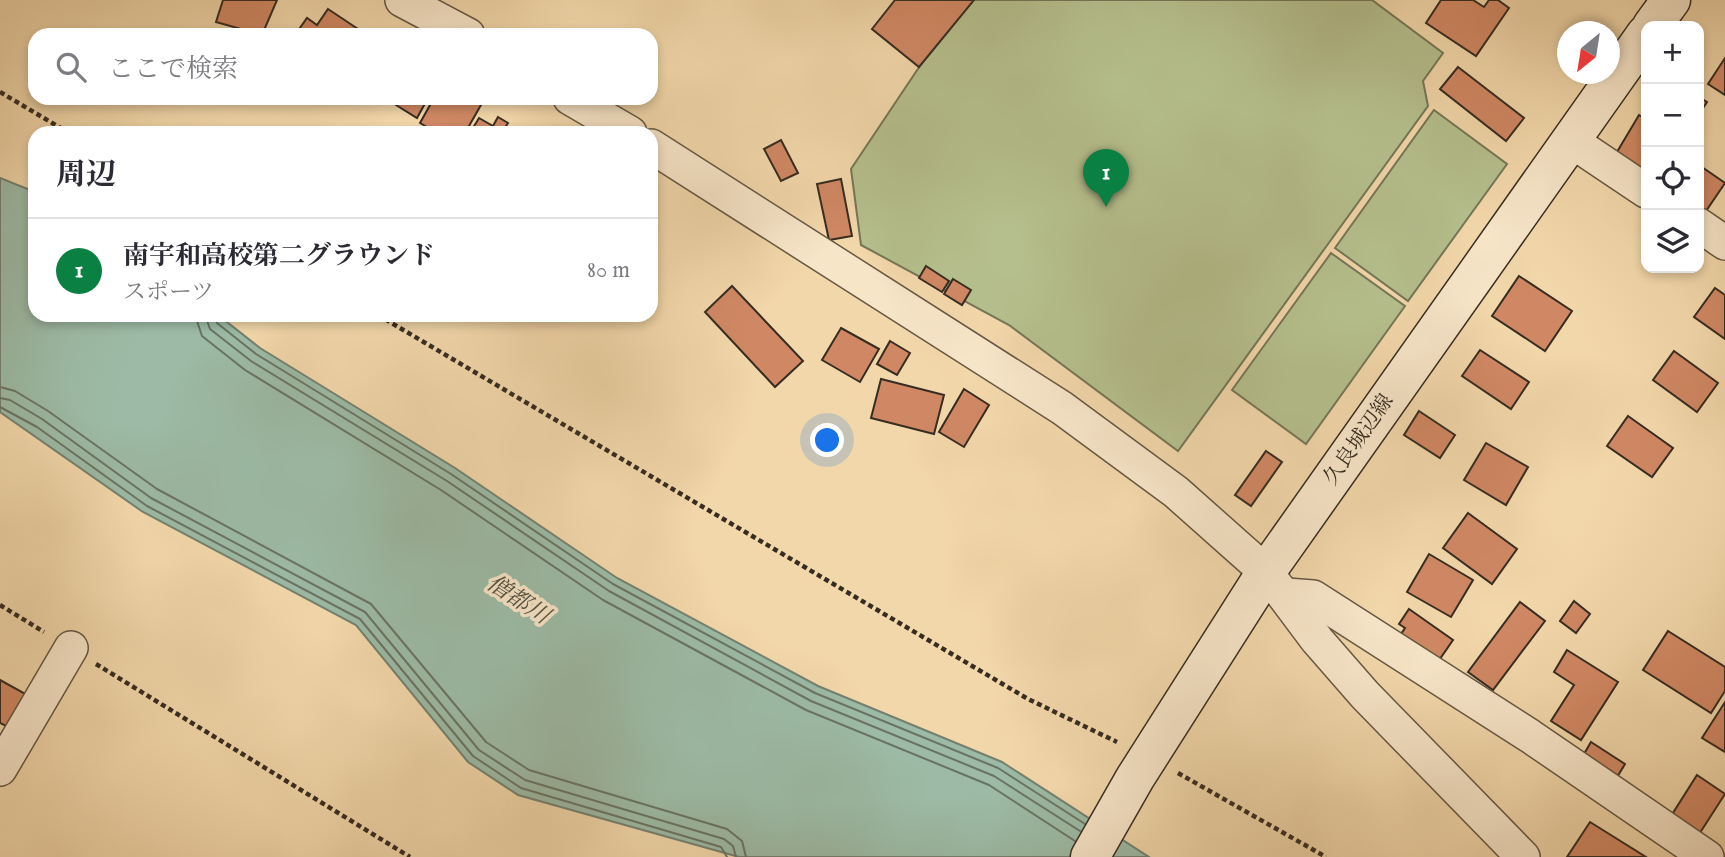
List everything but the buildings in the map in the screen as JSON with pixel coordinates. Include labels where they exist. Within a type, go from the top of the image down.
[{"type":"main road","points":[[1656,21],[1671,0]]},
{"type":"main road","name":"久良城辺線","points":[[1090,857],[1141,767],[1276,584],[1570,140],[1641,41]]},
{"type":"street","points":[[402,0],[455,28]]},
{"type":"street","points":[[582,105],[618,126]]},
{"type":"street","points":[[1570,140],[1641,188]]},
{"type":"street","points":[[658,150],[1062,408],[1176,492],[1276,584],[1317,640],[1365,695],[1523,857]]},
{"type":"street","points":[[1704,228],[1725,243]]},
{"type":"street","points":[[1276,584],[1313,597],[1530,736],[1707,857]]},
{"type":"street","points":[[0,769],[71,648]]},
{"type":"path","points":[[0,92],[57,126]]},
{"type":"path","points":[[390,322],[1141,767],[1326,857]]},
{"type":"path","points":[[0,605],[410,857]]},
{"type":"green space","points":[[964,0],[1372,0],[1443,53],[1423,81],[1428,106],[1178,451],[1009,325],[861,245],[851,169]]},
{"type":"green space","points":[[1434,110],[1507,164],[1408,301],[1335,248]]},
{"type":"green space","points":[[1331,253],[1405,306],[1306,444],[1232,390]]},
{"type":"water","name":"僧都川","points":[[0,178],[28,189],[28,322],[227,322],[260,348],[455,468],[617,578],[818,686],[1002,762],[1149,857],[739,857],[518,795],[468,762],[356,625],[143,512],[0,412]]},
{"type":"place","name":"南宇和高校第二グラウンド","points":[[1106,207]]}]
